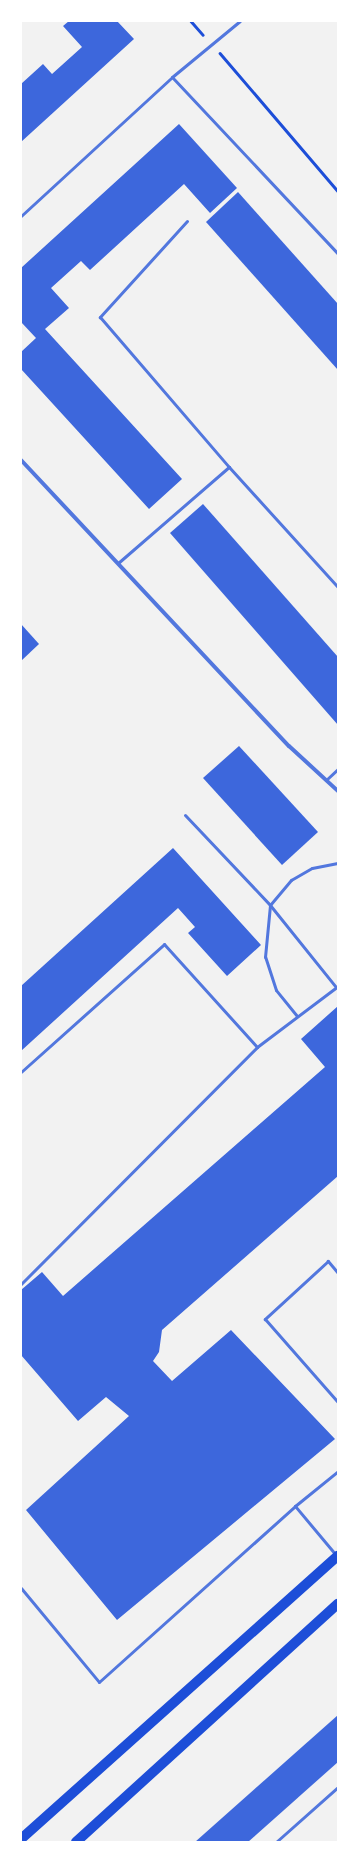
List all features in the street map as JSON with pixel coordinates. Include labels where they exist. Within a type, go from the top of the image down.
[{"type":"main road","points":[[21,1839],[338,1557]]},
{"type":"main road","points":[[76,1842],[338,1604]]},
{"type":"street","points":[[21,460],[289,746],[338,791]]},
{"type":"lane","points":[[21,216],[172,77],[240,21]]},
{"type":"lane","points":[[172,77],[338,254]]},
{"type":"lane","points":[[187,221],[100,317],[229,467],[338,587]]},
{"type":"lane","points":[[118,563],[229,467]]},
{"type":"lane","points":[[326,780],[338,769]]},
{"type":"lane","points":[[21,1284],[258,1047],[337,986],[270,905],[185,815]]},
{"type":"lane","points":[[297,1016],[276,990],[265,957],[270,905],[291,880],[312,868],[338,863]]},
{"type":"lane","points":[[21,1072],[164,944],[258,1047]]},
{"type":"lane","points":[[338,1273],[328,1261],[265,1319],[338,1402]]},
{"type":"lane","points":[[21,1588],[99,1682],[295,1506],[338,1471]]},
{"type":"lane","points":[[295,1506],[338,1557]]},
{"type":"lane","points":[[276,1842],[338,1787]]},
{"type":"path","points":[[191,21],[338,191]]},
{"type":"building","points":[[69,21],[117,21],[134,39],[21,142],[21,84],[43,64],[52,74],[82,47],[63,26]]},
{"type":"building","points":[[179,124],[237,188],[210,213],[184,184],[90,270],[81,261],[51,288],[69,308],[45,329],[182,479],[149,509],[21,369],[21,352],[36,338],[21,322],[21,268]]},
{"type":"building","points":[[238,192],[338,304],[338,370],[206,222]]},
{"type":"building","points":[[203,504],[338,657],[338,725],[170,533]]},
{"type":"building","points":[[21,624],[39,644],[21,661]]},
{"type":"building","points":[[239,746],[318,832],[282,865],[203,778]]},
{"type":"building","points":[[173,848],[261,945],[227,976],[188,933],[195,927],[178,908],[21,1051],[21,986]]},
{"type":"building","points":[[338,1006],[338,1176],[162,1330],[159,1352],[153,1361],[172,1381],[231,1330],[335,1439],[117,1620],[26,1510],[129,1416],[106,1397],[78,1421],[21,1355],[21,1290],[42,1272],[63,1296],[325,1067],[301,1039]]},
{"type":"building","points":[[338,1715],[338,1762],[248,1842],[195,1842]]}]
